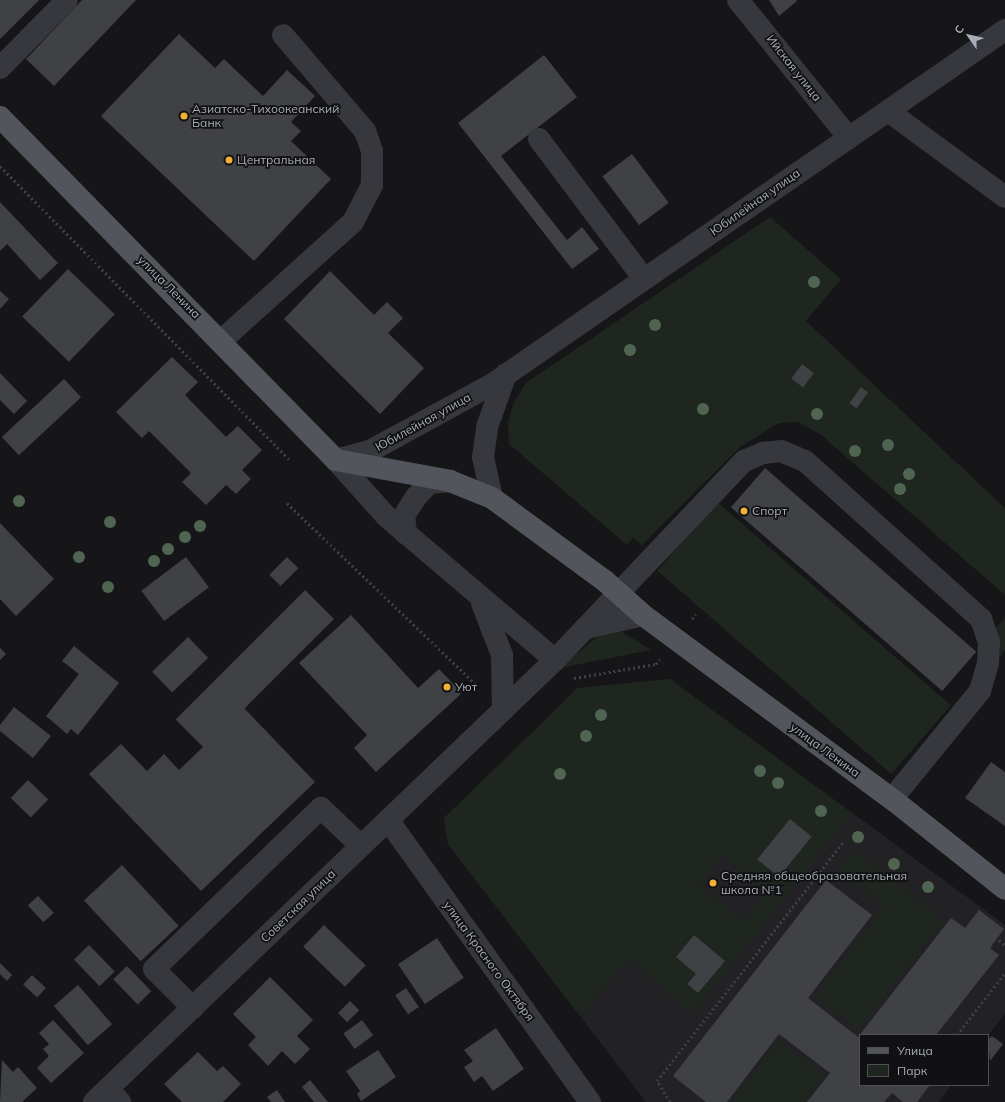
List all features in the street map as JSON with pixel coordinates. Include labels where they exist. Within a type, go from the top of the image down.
[{"type":"main road","name":"улица Ленина","points":[[1,120],[222,340],[336,460],[450,481],[492,498],[619,592],[643,615],[676,640],[892,799],[1005,889]]},
{"type":"street","points":[[0,68],[67,0]]},
{"type":"street","name":"Ийская улица","points":[[738,0],[849,138]]},
{"type":"street","name":"Юбилейная улица","points":[[336,460],[370,451],[506,374],[1005,30]]},
{"type":"street","points":[[222,340],[353,222],[372,185],[372,151],[365,131],[283,36]]},
{"type":"street","points":[[888,111],[1005,197]]},
{"type":"street","points":[[540,139],[644,279]]},
{"type":"street","points":[[492,498],[483,457],[486,427],[506,374]]},
{"type":"street","name":"Советская улица","points":[[107,1098],[193,1008],[503,710],[560,670],[586,628],[619,592],[744,461],[763,453],[781,451],[805,461],[981,619],[989,642],[988,663],[980,691],[892,799]]},
{"type":"street","points":[[336,460],[406,534],[560,670]]},
{"type":"street","points":[[406,534],[404,516],[416,497],[429,483],[450,481]]},
{"type":"street","points":[[480,599],[502,655],[503,710]]},
{"type":"street","points":[[586,628],[643,615]]},
{"type":"street","points":[[193,1008],[154,969],[321,808],[361,846]]},
{"type":"street","name":"улица Красного Октября","points":[[388,820],[590,1102]]},
{"type":"path","points":[[0,166],[289,459]]},
{"type":"path","points":[[287,503],[503,710]]},
{"type":"path","points":[[560,670],[656,664],[676,640]]},
{"type":"path","points":[[670,1102],[657,1081],[843,842]]},
{"type":"path","points":[[999,940],[1005,945]]},
{"type":"path","points":[[958,1034],[1005,973]]},
{"type":"path","points":[[904,1102],[917,1086]]},
{"type":"shaded area","name":"Средняя общеобразовательная школа №1","points":[[670,679],[1005,925],[1005,1013],[989,1035],[859,1034],[859,1086],[950,1086],[939,1102],[646,1102],[448,844],[444,818],[578,688]]},
{"type":"green space","points":[[770,217],[841,279],[806,321],[1005,508],[1005,595],[820,434],[797,422],[779,423],[740,447],[642,545],[633,538],[627,545],[509,444],[508,423],[513,404],[526,383]],"holes":[[[802,364],[814,373],[803,387],[791,378]],[[862,387],[868,392],[856,409],[850,404]]]},
{"type":"green space","points":[[717,502],[951,705],[891,774],[657,571]]},
{"type":"green space","points":[[1005,618],[1005,650],[994,664],[996,628]]},
{"type":"green space","points":[[621,631],[651,650],[560,668],[598,636]]},
{"type":"green space","points":[[670,679],[851,813],[693,1013],[629,958],[580,1016],[448,844],[444,818],[578,688]],"holes":[[[790,819],[812,837],[781,877],[759,860]],[[723,855],[767,893],[742,922],[698,884]],[[694,935],[725,961],[698,993],[687,984],[696,974],[676,957]]]},
{"type":"green space","points":[[854,851],[943,920],[859,1029],[816,996],[885,906],[839,870]]},
{"type":"green space","points":[[780,1041],[824,1076],[803,1102],[732,1102]]},
{"type":"building","points":[[0,0],[39,0],[0,39]]},
{"type":"building","points":[[82,0],[136,0],[54,86],[26,59]]},
{"type":"building","points":[[769,0],[796,0],[797,1],[779,16]]},
{"type":"building","name":"Центральная","points":[[179,34],[215,68],[224,59],[263,96],[287,70],[315,96],[291,122],[301,131],[291,141],[331,179],[254,261],[101,116]]},
{"type":"building","points":[[544,55],[577,97],[501,156],[567,240],[582,227],[599,249],[572,269],[458,123]]},
{"type":"building","points":[[632,154],[669,203],[639,225],[602,176]]},
{"type":"building","points":[[0,202],[58,263],[40,280],[7,244],[0,251]]},
{"type":"building","points":[[68,269],[115,314],[69,362],[22,316]]},
{"type":"building","points":[[330,271],[374,315],[387,302],[403,318],[388,333],[424,368],[380,414],[284,319]]},
{"type":"building","points":[[0,291],[9,299],[0,309]]},
{"type":"building","points":[[172,357],[198,382],[185,395],[226,437],[238,426],[262,450],[242,470],[251,479],[236,494],[226,485],[206,505],[182,482],[191,473],[149,431],[142,438],[116,412]]},
{"type":"building","points":[[802,364],[814,373],[803,387],[791,378]]},
{"type":"building","points":[[0,373],[27,401],[14,414],[0,400]]},
{"type":"building","points":[[64,379],[81,397],[19,455],[2,437]]},
{"type":"building","points":[[861,387],[868,392],[857,408],[849,403]]},
{"type":"building","points":[[765,468],[976,652],[942,691],[731,507]]},
{"type":"building","points":[[0,523],[54,579],[16,616],[0,599]]},
{"type":"building","points":[[186,557],[209,587],[164,621],[141,591]]},
{"type":"building","points":[[287,557],[298,568],[281,586],[269,575]]},
{"type":"building","points":[[305,590],[334,619],[205,748],[176,719]]},
{"type":"building","points":[[351,615],[418,688],[439,669],[462,693],[376,772],[354,748],[367,735],[299,663]]},
{"type":"building","points":[[188,637],[208,658],[172,693],[152,672]]},
{"type":"building","points":[[74,646],[119,683],[78,735],[71,729],[67,734],[46,716],[79,674],[62,661]]},
{"type":"building","points":[[0,648],[6,654],[0,660]]},
{"type":"building","points":[[14,707],[51,736],[33,758],[0,731],[0,725]]},
{"type":"building","points":[[244,708],[315,782],[201,891],[89,774],[121,744],[147,771],[164,754],[179,770]]},
{"type":"building","points":[[991,762],[1005,772],[1005,826],[965,798]]},
{"type":"building","points":[[28,780],[48,799],[31,817],[11,798]]},
{"type":"building","points":[[790,819],[812,837],[779,877],[757,859]]},
{"type":"building","points":[[122,865],[179,926],[141,961],[84,900]]},
{"type":"building","points":[[826,880],[872,915],[808,998],[858,1037],[859,1036],[859,1086],[929,1086],[917,1102],[903,1102],[892,1093],[884,1102],[807,1102],[830,1073],[779,1034],[727,1102],[706,1102],[673,1076]]},
{"type":"building","points":[[38,896],[54,913],[43,922],[28,906]]},
{"type":"building","points":[[979,910],[1004,929],[990,948],[999,955],[937,1034],[860,1034],[951,918],[965,928]]},
{"type":"building","points":[[324,925],[366,965],[345,987],[303,947]]},
{"type":"building","points":[[694,935],[725,961],[698,993],[687,984],[696,974],[676,957]]},
{"type":"building","points":[[437,938],[464,978],[425,1004],[398,964]]},
{"type":"building","points":[[89,945],[115,972],[100,986],[74,960]]},
{"type":"building","points":[[0,963],[12,975],[7,981],[0,974]]},
{"type":"building","points":[[127,966],[151,991],[138,1004],[113,979]]},
{"type":"building","points":[[32,975],[46,988],[37,997],[23,985]]},
{"type":"building","points":[[270,977],[313,1020],[297,1036],[310,1049],[295,1064],[282,1051],[268,1066],[248,1045],[256,1037],[233,1014]]},
{"type":"building","points":[[78,985],[112,1024],[88,1045],[54,1006]]},
{"type":"building","points":[[406,988],[419,1007],[408,1014],[395,995]]},
{"type":"building","points":[[350,1001],[359,1010],[347,1022],[338,1013]]},
{"type":"building","points":[[53,1020],[84,1053],[51,1083],[37,1068],[49,1056],[43,1049],[49,1044],[39,1033]]},
{"type":"building","points":[[362,1020],[373,1035],[355,1049],[343,1034]]},
{"type":"building","points":[[496,1028],[524,1069],[493,1091],[482,1076],[474,1082],[464,1067],[473,1061],[464,1050]]},
{"type":"building","points":[[992,1036],[1003,1044],[990,1061],[989,1050],[989,1039]]},
{"type":"building","points":[[378,1050],[396,1077],[361,1101],[357,1094],[360,1091],[346,1071]]},
{"type":"building","points":[[198,1052],[217,1071],[223,1066],[241,1084],[223,1102],[182,1102],[164,1084]]},
{"type":"building","points":[[2,1060],[13,1072],[18,1067],[37,1088],[22,1102],[0,1102]]},
{"type":"building","points":[[310,1080],[328,1102],[314,1102],[302,1087]]},
{"type":"building","points":[[277,1090],[285,1102],[271,1102],[267,1097]]},
{"type":"place","name":"Азиатско-Тихоокеанский Банк","points":[[184,116]]},
{"type":"place","name":"Центральная","points":[[229,160]]},
{"type":"place","name":"Спорт","points":[[744,511]]},
{"type":"place","name":"Уют","points":[[447,687]]},
{"type":"place","name":"Средняя общеобразовательная школа №1","points":[[713,883]]}]
